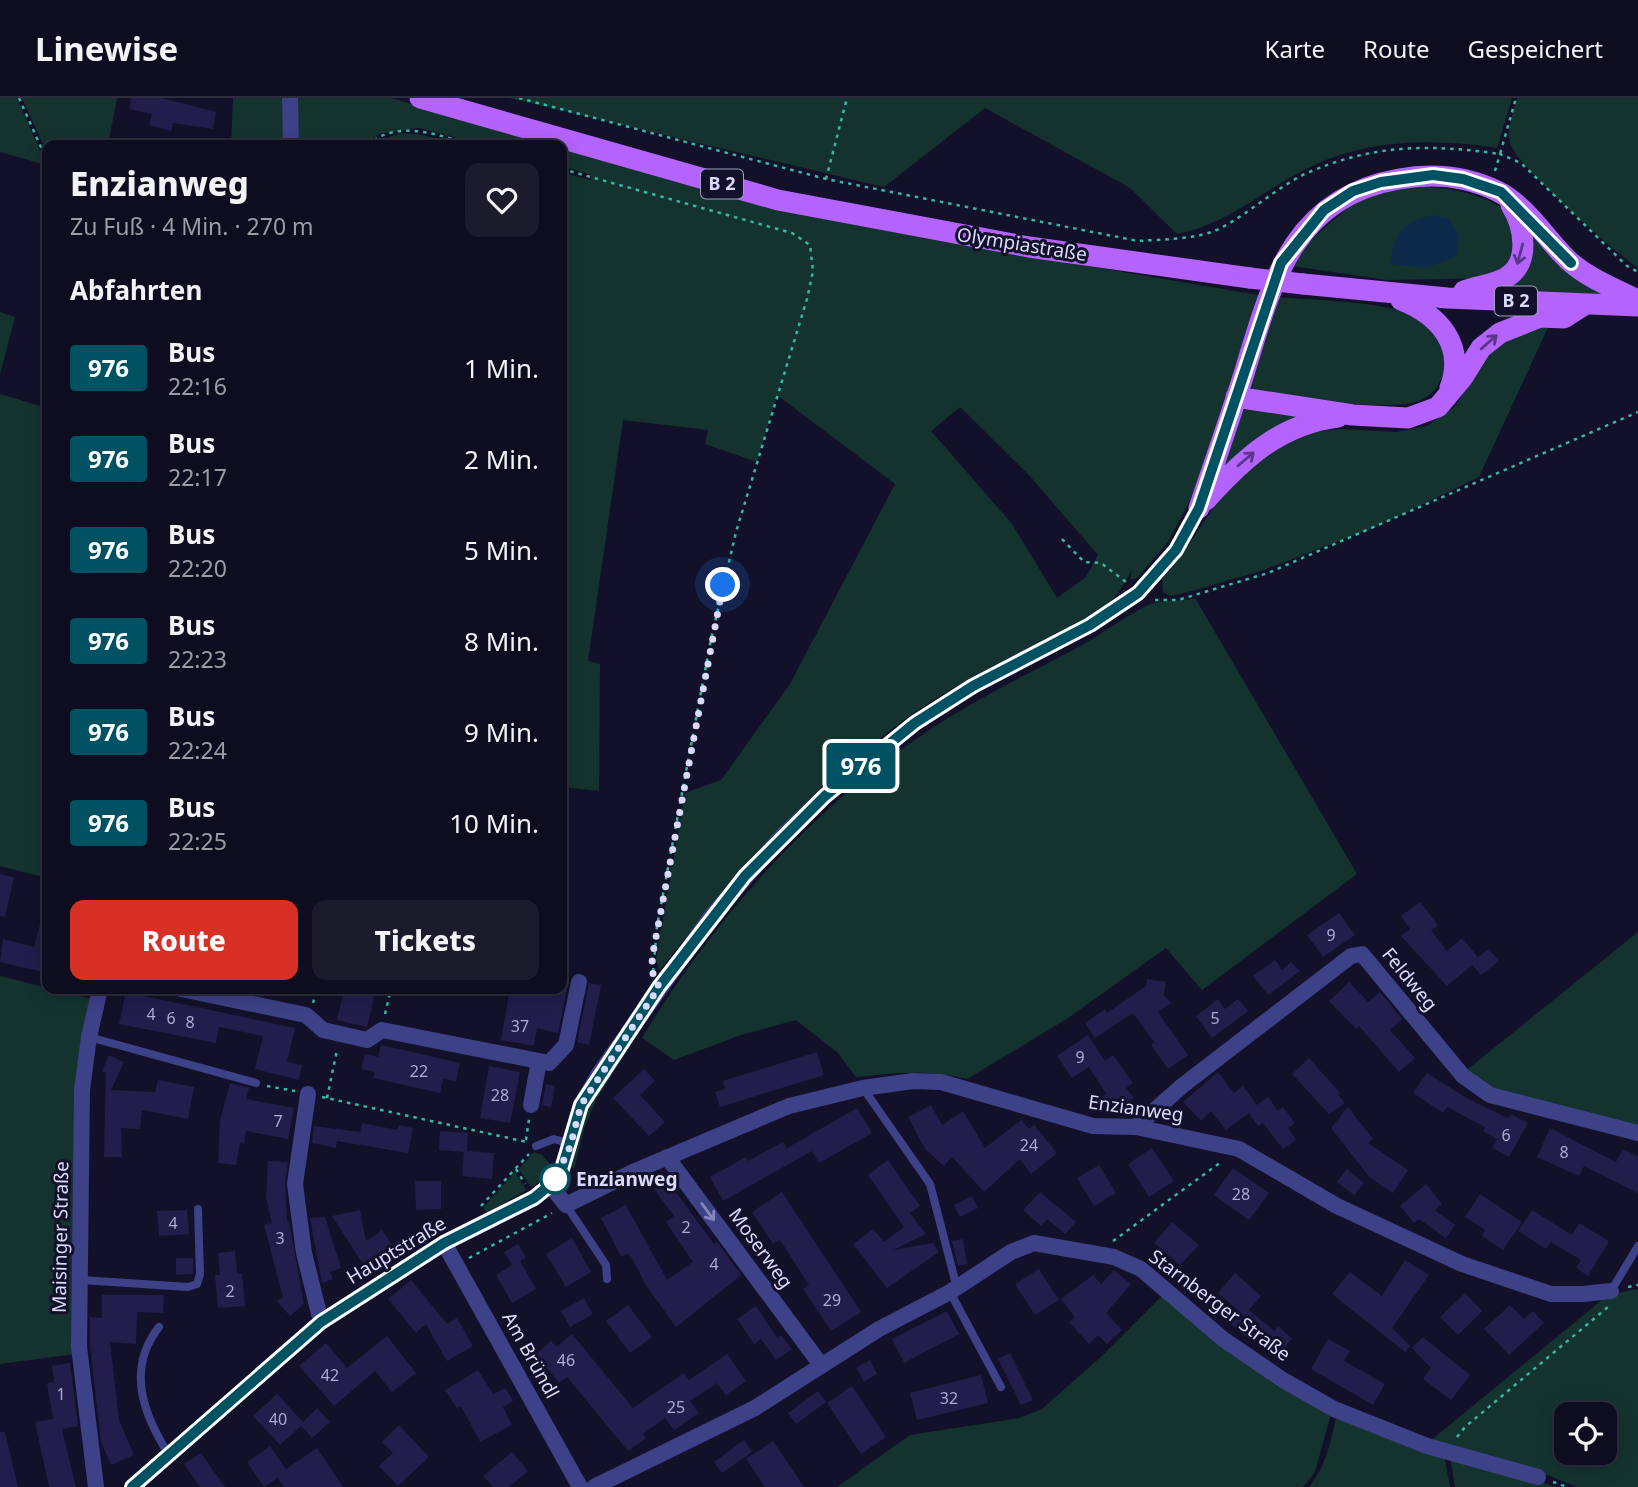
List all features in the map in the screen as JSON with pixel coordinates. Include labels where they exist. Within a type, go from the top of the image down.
[{"type":"main road","name":"Olympiastraße","points":[[420,98],[778,200],[1029,247],[1250,278],[1447,298],[1638,306]]},
{"type":"main road","points":[[1199,508],[1281,263],[1324,210],[1353,191],[1406,177],[1433,175],[1463,179],[1495,190],[1571,263],[1638,300]]},
{"type":"main road","points":[[1447,298],[1493,284],[1510,275],[1520,260],[1524,249],[1514,209],[1495,190]]},
{"type":"main road","points":[[1377,290],[1424,309],[1441,325],[1452,342],[1456,363],[1447,395]]},
{"type":"main road","points":[[1236,397],[1353,415],[1408,418],[1438,407],[1464,377],[1481,348],[1500,333],[1540,317],[1563,317],[1586,304]]},
{"type":"main road","points":[[1199,508],[1243,460],[1281,433],[1324,419],[1353,415]]},
{"type":"street","points":[[290,98],[291,140]]},
{"type":"street","name":"Hauptstraße","points":[[132,1487],[321,1322],[444,1243],[534,1198],[550,1185],[562,1169],[581,1105],[659,987],[745,876],[825,796],[915,723],[973,686],[1144,596],[1176,550],[1199,508]]},
{"type":"street","name":"Feldweg","points":[[1136,1127],[1182,1086],[1351,956],[1362,954],[1463,1076],[1490,1095],[1638,1133]]},
{"type":"street","points":[[205,994],[306,1015],[323,1030],[367,1040],[382,1030],[552,1063],[566,1045],[579,982]]},
{"type":"street","name":"Maisinger Straße","points":[[96,1487],[79,1347],[82,1090],[89,1037],[99,994]]},
{"type":"street","points":[[531,1105],[539,1061]]},
{"type":"street","name":"Enzianweg","points":[[566,1205],[667,1157],[789,1106],[863,1088],[913,1081],[941,1082],[1093,1126],[1136,1127],[1239,1149],[1337,1206],[1462,1264],[1551,1294],[1610,1291]]},
{"type":"street","points":[[308,1094],[295,1184],[304,1252],[321,1322]]},
{"type":"street","name":"Moserweg","points":[[667,1157],[821,1365]]},
{"type":"street","points":[[550,1185],[566,1205]]},
{"type":"street","name":"Starnberger Straße","points":[[594,1487],[755,1408],[879,1329],[953,1290],[1011,1252],[1034,1242],[1114,1257],[1141,1269],[1223,1339],[1334,1409],[1446,1451],[1538,1476]]},
{"type":"street","name":"Am Bründl","points":[[444,1243],[580,1487]]},
{"type":"lane","points":[[89,1037],[256,1083]]},
{"type":"lane","points":[[863,1088],[930,1184],[953,1290],[1001,1387]]},
{"type":"lane","points":[[536,1146],[554,1139],[571,1144]]},
{"type":"lane","points":[[566,1205],[606,1265],[607,1279]]},
{"type":"lane","points":[[81,1279],[188,1287],[197,1284],[200,1274],[198,1209]]},
{"type":"lane","points":[[1610,1291],[1638,1246]]},
{"type":"lane","points":[[159,1327],[147,1342],[141,1361],[139,1390],[152,1429],[169,1455]]},
{"type":"path","points":[[19,98],[42,150]]},
{"type":"path","points":[[519,98],[826,179],[1138,241],[1181,238],[1219,229],[1306,174],[1376,151],[1444,146],[1500,154],[1521,163],[1572,216],[1638,272]]},
{"type":"path","points":[[826,179],[847,98]]},
{"type":"path","points":[[1495,190],[1500,154],[1516,98]]},
{"type":"path","points":[[375,140],[398,131],[419,131],[454,140]]},
{"type":"path","points":[[567,170],[792,233],[810,245],[813,271],[807,299],[736,532],[711,639],[652,958],[653,974],[659,987]]},
{"type":"path","points":[[1062,539],[1084,562],[1101,563],[1112,569],[1144,596],[1178,600],[1268,573],[1638,412]]},
{"type":"path","points":[[382,1030],[390,994]]},
{"type":"path","points":[[327,1098],[340,1034]]},
{"type":"path","points":[[256,1083],[536,1146],[478,1209]]},
{"type":"path","points":[[526,1142],[531,1105]]},
{"type":"path","points":[[1097,1254],[1239,1149]]},
{"type":"path","points":[[456,1265],[566,1205]]},
{"type":"path","points":[[1446,1451],[1465,1427],[1608,1307],[1610,1291]]},
{"type":"green space","points":[[0,98],[17,98],[42,156],[42,164],[0,152]]},
{"type":"green space","points":[[22,98],[117,98],[109,140],[42,142]]},
{"type":"green space","points":[[233,98],[284,98],[285,140],[231,140]]},
{"type":"green space","points":[[295,98],[391,98],[537,140],[466,140],[419,128],[379,134],[370,140],[296,140]]},
{"type":"green space","points":[[509,98],[1512,98],[1497,148],[1424,142],[1352,152],[1306,169],[1212,223],[1177,234],[1130,188],[985,108],[884,187]]},
{"type":"green space","points":[[1517,98],[1638,98],[1638,268],[1569,209],[1518,157],[1509,140]]},
{"type":"green space","points":[[399,133],[443,140],[383,140]]},
{"type":"green space","points":[[567,148],[1041,258],[1258,295],[1198,485],[1168,542],[1137,578],[1130,580],[1132,570],[1118,593],[1094,614],[941,695],[871,745],[804,804],[774,835],[659,971],[656,959],[685,793],[721,780],[790,684],[895,484],[777,395],[757,462],[705,444],[708,430],[623,420],[588,661],[600,664],[599,791],[567,788],[567,173],[590,180],[592,175],[567,168]],"holes":[[[960,407],[1029,475],[1098,555],[1086,577],[1057,598],[1012,524],[931,431]]]},
{"type":"green space","points":[[1410,186],[1432,187],[1479,197],[1498,206],[1511,218],[1517,234],[1512,254],[1495,278],[1387,280],[1292,266],[1306,244],[1357,200]]},
{"type":"green space","points":[[1529,226],[1614,295],[1502,291]]},
{"type":"green space","points":[[1278,297],[1360,303],[1403,311],[1420,318],[1432,327],[1448,362],[1441,379],[1427,396],[1408,404],[1367,405],[1259,394],[1251,387],[1253,375]]},
{"type":"green space","points":[[0,312],[15,317],[0,374]]},
{"type":"green space","points":[[1551,321],[1479,477],[1378,526],[1264,570],[1170,596],[1163,592],[1162,579],[1183,553],[1235,475],[1307,432],[1341,429],[1396,432],[1427,426],[1456,406],[1480,360],[1508,334]]},
{"type":"green space","points":[[0,394],[42,407],[42,877],[0,866]]},
{"type":"green space","points":[[1253,406],[1325,415],[1223,467],[1243,411]]},
{"type":"green space","points":[[1195,598],[1357,874],[1202,990],[1166,948],[1068,1018],[967,1079],[925,1073],[856,1077],[838,1053],[796,1020],[741,1035],[674,1060],[642,1038],[703,948],[773,864],[853,788],[895,754],[940,723],[1084,644],[1148,605]]},
{"type":"green space","points":[[1638,932],[1638,1129],[1491,1092],[1463,1073]]},
{"type":"green space","points":[[0,976],[42,986],[42,994],[72,994],[92,999],[75,1354],[0,1364]]},
{"type":"green space","points":[[659,1001],[596,1100],[585,1126],[574,1169],[570,1166],[586,1109]]},
{"type":"green space","points":[[534,1152],[542,1155],[551,1165],[539,1176],[543,1180],[531,1187],[519,1169]]},
{"type":"green space","points":[[515,1172],[526,1190],[487,1214],[483,1208]]},
{"type":"green space","points":[[1638,1289],[1638,1487],[1577,1487],[1540,1472],[1429,1442],[1608,1295]]},
{"type":"green space","points":[[1164,1294],[1332,1410],[1315,1472],[1303,1487],[837,1487],[910,1435],[1019,1418],[1042,1409],[1102,1356]]},
{"type":"green space","points":[[1337,1413],[1444,1454],[1450,1487],[1309,1487],[1324,1461]]},
{"type":"green space","points":[[1450,1455],[1556,1487],[1455,1487]]},
{"type":"water","points":[[1433,215],[1449,219],[1460,236],[1456,256],[1427,268],[1390,264],[1394,243],[1401,230],[1406,225]]},
{"type":"building","points":[[131,98],[162,98],[216,112],[213,129],[173,123],[171,131],[149,125],[152,114],[129,109]]},
{"type":"building","points":[[0,874],[14,877],[5,917],[0,916]]},
{"type":"building","points":[[1420,902],[1438,925],[1431,930],[1447,951],[1462,938],[1478,957],[1489,949],[1499,961],[1481,975],[1472,965],[1447,986],[1401,936],[1410,929],[1401,916]]},
{"type":"building","points":[[1339,913],[1355,935],[1323,957],[1307,935]]},
{"type":"building","points":[[42,916],[42,972],[0,962],[3,939],[34,947]]},
{"type":"building","points":[[1275,960],[1282,970],[1291,962],[1300,971],[1268,995],[1253,976]]},
{"type":"building","points":[[1147,979],[1166,982],[1164,995],[1171,1003],[1158,1012],[1188,1055],[1168,1069],[1151,1045],[1154,1042],[1133,1013],[1095,1038],[1085,1023],[1105,1009],[1107,1013],[1146,986]]},
{"type":"building","points":[[1349,982],[1368,1002],[1380,992],[1402,1019],[1390,1030],[1415,1058],[1399,1072],[1359,1026],[1356,1029],[1329,1001]]},
{"type":"building","points":[[589,983],[601,985],[589,1045],[577,1042]]},
{"type":"building","points":[[126,994],[135,994],[295,1028],[287,1062],[302,1065],[299,1080],[255,1069],[263,1036],[219,1027],[216,1043],[119,1024]]},
{"type":"building","points":[[343,994],[375,994],[367,1027],[337,1020]]},
{"type":"building","points":[[509,994],[566,994],[558,1033],[537,1028],[534,1046],[501,1040]]},
{"type":"building","points":[[1218,999],[1225,1009],[1238,999],[1248,1011],[1212,1038],[1196,1016]]},
{"type":"building","points":[[1088,1035],[1105,1061],[1113,1055],[1133,1083],[1126,1088],[1134,1098],[1110,1114],[1100,1098],[1106,1094],[1089,1067],[1072,1078],[1057,1056]]},
{"type":"building","points":[[381,1045],[460,1063],[456,1081],[443,1079],[440,1093],[373,1078],[375,1072],[361,1069],[365,1054],[378,1057]]},
{"type":"building","points":[[817,1052],[824,1075],[720,1107],[715,1092],[725,1089],[723,1081]]},
{"type":"building","points":[[109,1055],[124,1062],[111,1090],[155,1092],[158,1080],[194,1087],[188,1119],[142,1110],[140,1129],[121,1128],[122,1157],[104,1157],[106,1073],[102,1071]]},
{"type":"building","points":[[1309,1058],[1340,1093],[1338,1095],[1345,1103],[1329,1114],[1292,1074]]},
{"type":"building","points":[[489,1066],[520,1072],[510,1123],[480,1118]]},
{"type":"building","points":[[644,1069],[655,1081],[640,1095],[665,1122],[649,1136],[613,1098]]},
{"type":"building","points":[[1218,1072],[1234,1093],[1243,1086],[1257,1105],[1268,1097],[1278,1111],[1283,1107],[1295,1123],[1288,1128],[1296,1140],[1283,1149],[1263,1123],[1258,1126],[1249,1113],[1226,1130],[1211,1111],[1201,1121],[1183,1102]]},
{"type":"building","points":[[1427,1073],[1468,1099],[1508,1118],[1511,1114],[1528,1123],[1509,1157],[1492,1148],[1497,1139],[1483,1131],[1485,1127],[1447,1107],[1443,1113],[1413,1093]]},
{"type":"building","points":[[230,1083],[249,1088],[246,1099],[294,1108],[288,1139],[246,1131],[244,1144],[240,1143],[236,1165],[218,1163],[220,1121]]},
{"type":"building","points":[[546,1084],[555,1086],[551,1107],[542,1105]]},
{"type":"building","points":[[931,1105],[942,1125],[963,1111],[985,1148],[1021,1120],[1029,1129],[1034,1125],[1057,1153],[1031,1174],[1020,1159],[984,1192],[952,1157],[944,1166],[925,1149],[908,1117]]},
{"type":"building","points":[[1348,1107],[1373,1139],[1368,1143],[1408,1170],[1393,1193],[1370,1178],[1331,1128]]},
{"type":"building","points":[[857,1108],[872,1133],[819,1163],[812,1151],[723,1201],[710,1177],[746,1157],[748,1161],[783,1142],[787,1148]]},
{"type":"building","points":[[362,1123],[398,1130],[398,1125],[413,1128],[408,1153],[337,1141],[336,1148],[312,1143],[314,1126],[360,1132]]},
{"type":"building","points":[[1550,1128],[1616,1162],[1623,1149],[1638,1156],[1638,1193],[1584,1166],[1579,1176],[1537,1157]]},
{"type":"building","points":[[440,1131],[468,1133],[467,1151],[494,1153],[492,1179],[462,1176],[464,1152],[439,1150]]},
{"type":"building","points":[[1152,1148],[1174,1181],[1149,1197],[1128,1164]]},
{"type":"building","points":[[888,1160],[920,1206],[910,1213],[926,1234],[893,1250],[933,1243],[939,1252],[887,1288],[853,1244],[873,1229],[884,1242],[904,1227],[868,1175]]},
{"type":"building","points":[[268,1161],[288,1162],[285,1183],[287,1221],[304,1304],[290,1316],[277,1301],[283,1297],[264,1225],[272,1223],[266,1197]]},
{"type":"building","points":[[1099,1165],[1116,1193],[1094,1206],[1077,1178]]},
{"type":"building","points":[[1233,1168],[1269,1193],[1249,1220],[1214,1195]]},
{"type":"building","points":[[1347,1169],[1364,1183],[1354,1195],[1337,1182]]},
{"type":"building","points":[[667,1180],[714,1244],[717,1242],[741,1275],[676,1327],[646,1285],[629,1253],[621,1257],[601,1218],[626,1205],[667,1280],[693,1262],[666,1222],[674,1216],[654,1189]]},
{"type":"building","points":[[415,1181],[441,1181],[441,1209],[416,1210]]},
{"type":"building","points":[[1426,1184],[1442,1204],[1435,1210],[1455,1225],[1446,1238],[1419,1219],[1414,1223],[1400,1206]]},
{"type":"building","points":[[782,1192],[861,1312],[831,1331],[803,1289],[809,1285],[780,1240],[773,1244],[752,1212]]},
{"type":"building","points":[[1040,1192],[1076,1222],[1065,1234],[1047,1219],[1041,1226],[1023,1210]]},
{"type":"building","points":[[1480,1194],[1522,1222],[1503,1250],[1482,1236],[1485,1230],[1465,1217]]},
{"type":"building","points":[[972,1196],[978,1208],[960,1217],[954,1205]]},
{"type":"building","points":[[187,1210],[189,1234],[159,1236],[157,1211]]},
{"type":"building","points":[[360,1210],[366,1241],[382,1230],[392,1245],[363,1264],[332,1216]]},
{"type":"building","points":[[1532,1210],[1572,1235],[1579,1223],[1609,1241],[1588,1276],[1576,1268],[1581,1260],[1551,1242],[1546,1249],[1518,1231]]},
{"type":"building","points":[[325,1217],[341,1268],[330,1272],[333,1279],[322,1283],[310,1218]]},
{"type":"building","points":[[1172,1222],[1199,1245],[1180,1265],[1154,1243]]},
{"type":"building","points":[[572,1238],[591,1272],[566,1287],[546,1254]]},
{"type":"building","points":[[963,1239],[967,1264],[958,1266],[952,1241]]},
{"type":"building","points":[[518,1244],[526,1258],[520,1261],[536,1289],[512,1303],[496,1275],[512,1265],[504,1252]]},
{"type":"building","points":[[235,1251],[237,1274],[242,1273],[245,1306],[218,1308],[215,1275],[220,1275],[218,1253]]},
{"type":"building","points":[[176,1258],[193,1258],[193,1274],[176,1275]]},
{"type":"building","points":[[1405,1260],[1429,1275],[1392,1328],[1410,1346],[1405,1352],[1332,1294],[1350,1272],[1382,1296]]},
{"type":"building","points":[[1039,1269],[1059,1300],[1035,1315],[1015,1284]]},
{"type":"building","points":[[1114,1270],[1131,1284],[1106,1313],[1122,1330],[1107,1344],[1098,1335],[1089,1344],[1069,1322],[1075,1317],[1061,1299],[1093,1275],[1101,1284]]},
{"type":"building","points":[[1235,1273],[1261,1296],[1249,1310],[1274,1331],[1278,1326],[1292,1339],[1275,1358],[1248,1334],[1246,1337],[1231,1324],[1241,1313],[1218,1293]]},
{"type":"building","points":[[411,1280],[447,1324],[457,1318],[473,1346],[447,1361],[426,1324],[416,1333],[388,1299]]},
{"type":"building","points":[[1465,1293],[1482,1311],[1458,1335],[1440,1317]]},
{"type":"building","points":[[102,1295],[164,1295],[163,1313],[137,1312],[136,1344],[110,1342],[119,1420],[134,1455],[111,1465],[101,1442],[90,1346],[90,1317],[102,1318]]},
{"type":"building","points":[[584,1298],[593,1314],[570,1327],[561,1311]]},
{"type":"building","points":[[628,1305],[652,1337],[630,1353],[606,1321]]},
{"type":"building","points":[[1510,1305],[1524,1319],[1533,1311],[1544,1323],[1509,1355],[1484,1329]]},
{"type":"building","points":[[756,1306],[777,1338],[781,1335],[792,1349],[776,1360],[761,1339],[754,1344],[737,1319]]},
{"type":"building","points":[[947,1311],[959,1334],[904,1363],[892,1339]]},
{"type":"building","points":[[572,1334],[633,1408],[684,1373],[689,1380],[727,1354],[746,1381],[726,1395],[717,1383],[690,1401],[699,1413],[674,1430],[665,1418],[643,1434],[646,1438],[628,1451],[567,1377],[559,1383],[536,1354],[551,1341],[556,1347]]},
{"type":"building","points":[[387,1336],[416,1373],[392,1392],[375,1371],[334,1406],[299,1366],[326,1343],[347,1368]]},
{"type":"building","points":[[1423,1337],[1470,1375],[1451,1400],[1423,1379],[1431,1368],[1412,1348]]},
{"type":"building","points":[[1328,1339],[1350,1351],[1344,1361],[1385,1384],[1373,1405],[1311,1369]]},
{"type":"building","points":[[1010,1353],[1033,1400],[1021,1405],[998,1359]]},
{"type":"building","points":[[870,1360],[877,1374],[864,1382],[856,1368]]},
{"type":"building","points":[[70,1363],[78,1426],[62,1429],[76,1487],[49,1487],[35,1422],[53,1419],[47,1383],[54,1382],[52,1366]]},
{"type":"building","points":[[478,1370],[493,1394],[506,1388],[513,1401],[503,1407],[512,1425],[480,1442],[461,1406],[457,1408],[445,1390]]},
{"type":"building","points":[[981,1375],[988,1403],[917,1420],[910,1393]]},
{"type":"building","points":[[852,1386],[886,1437],[861,1454],[827,1403]]},
{"type":"building","points":[[818,1391],[826,1402],[796,1424],[788,1413]]},
{"type":"building","points":[[277,1394],[303,1422],[317,1408],[330,1422],[312,1438],[301,1426],[280,1445],[253,1416]]},
{"type":"building","points":[[399,1425],[429,1457],[398,1486],[379,1466],[393,1453],[382,1442]]},
{"type":"building","points":[[0,1432],[5,1432],[18,1487],[0,1487]]},
{"type":"building","points":[[744,1440],[752,1452],[722,1473],[714,1462]]},
{"type":"building","points":[[773,1441],[804,1487],[765,1487],[746,1459]]},
{"type":"building","points":[[270,1446],[286,1469],[317,1448],[343,1487],[284,1487],[278,1478],[264,1487],[247,1462]]},
{"type":"building","points":[[512,1452],[528,1471],[509,1487],[493,1487],[483,1476]]},
{"type":"building","points":[[201,1453],[225,1487],[200,1487],[184,1464]]},
{"type":"bus line","name":"976","points":[[132,1487],[321,1322],[444,1243],[534,1198],[550,1185],[562,1169],[581,1105],[659,987],[745,876],[783,835],[825,796],[915,723],[973,686],[1090,625],[1138,593],[1176,550],[1199,508],[1266,301],[1281,263],[1324,210],[1353,191],[1381,182],[1433,175],[1463,179],[1501,192],[1520,208],[1571,263]]},
{"type":"place","name":"Enzianweg","points":[[555,1179]]},
{"type":"route","points":[[555,1179],[554,1181],[562,1169],[570,1147],[581,1105],[659,987],[653,974],[652,958],[686,768],[723,585]]}]
